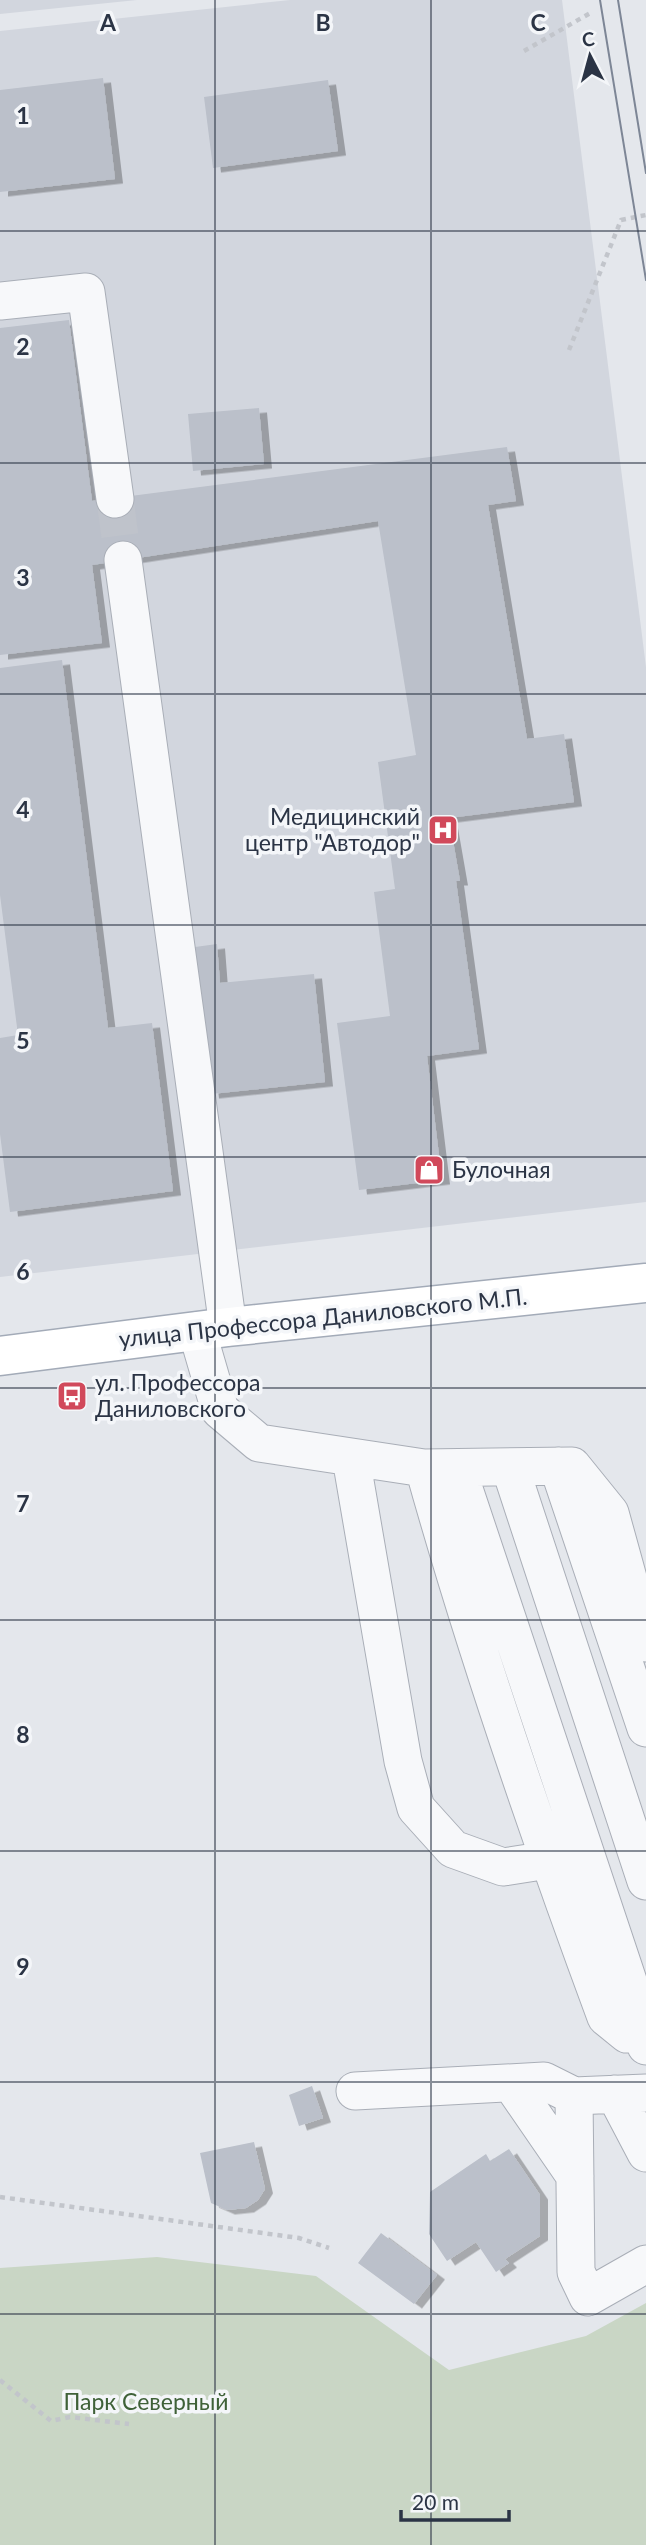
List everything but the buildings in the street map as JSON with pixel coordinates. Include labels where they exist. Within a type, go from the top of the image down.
[{"type":"main road","name":"улица Профессора Даниловского М.П.","points":[[0,1356],[212,1329],[646,1283]]},
{"type":"lane","points":[[0,301],[86,292],[115,499]]},
{"type":"lane","points":[[123,560],[220,1410],[258,1443],[351,1458],[440,1468],[572,1466],[610,1513],[646,1643]]},
{"type":"lane","points":[[351,1458],[403,1761],[416,1808],[453,1849],[503,1867],[548,1860]]},
{"type":"lane","points":[[558,1466],[646,1728]]},
{"type":"lane","points":[[510,1467],[646,1881]]},
{"type":"lane","points":[[440,1468],[645,2035],[627,2034],[606,2017],[548,1860],[459,1593],[440,1468]]},
{"type":"lane","points":[[355,2091],[555,2100],[636,2098],[646,2153]]},
{"type":"lane","points":[[555,2100],[575,2176],[575,2263],[588,2297],[646,2264]]},
{"type":"lane","points":[[555,2100],[575,2176]]},
{"type":"path","points":[[524,51],[592,12]]},
{"type":"path","points":[[569,350],[621,219],[646,215]]},
{"type":"path","points":[[0,2197],[299,2238],[329,2248]]},
{"type":"path","points":[[0,2380],[51,2421],[70,2417],[129,2424]]},
{"type":"shaded area","points":[[0,0],[137,0],[0,14]]},
{"type":"shaded area","points":[[290,0],[562,0],[646,667],[646,1202],[0,1277],[0,31]]},
{"type":"green space","name":"Парк Северный","points":[[157,2257],[316,2276],[449,2370],[586,2336],[646,2303],[646,2545],[0,2545],[0,2268]]},
{"type":"tunnel","points":[[115,499],[123,560]]},
{"type":"tram line","points":[[600,0],[646,280]]},
{"type":"tram line","points":[[618,0],[646,173]]},
{"type":"place","name":"Медицинский центр \"Автодор\"","points":[[443,830]]},
{"type":"place","name":"Булочная","points":[[429,1170]]},
{"type":"place","name":"ул. Профессора Даниловского","points":[[72,1396]]}]
